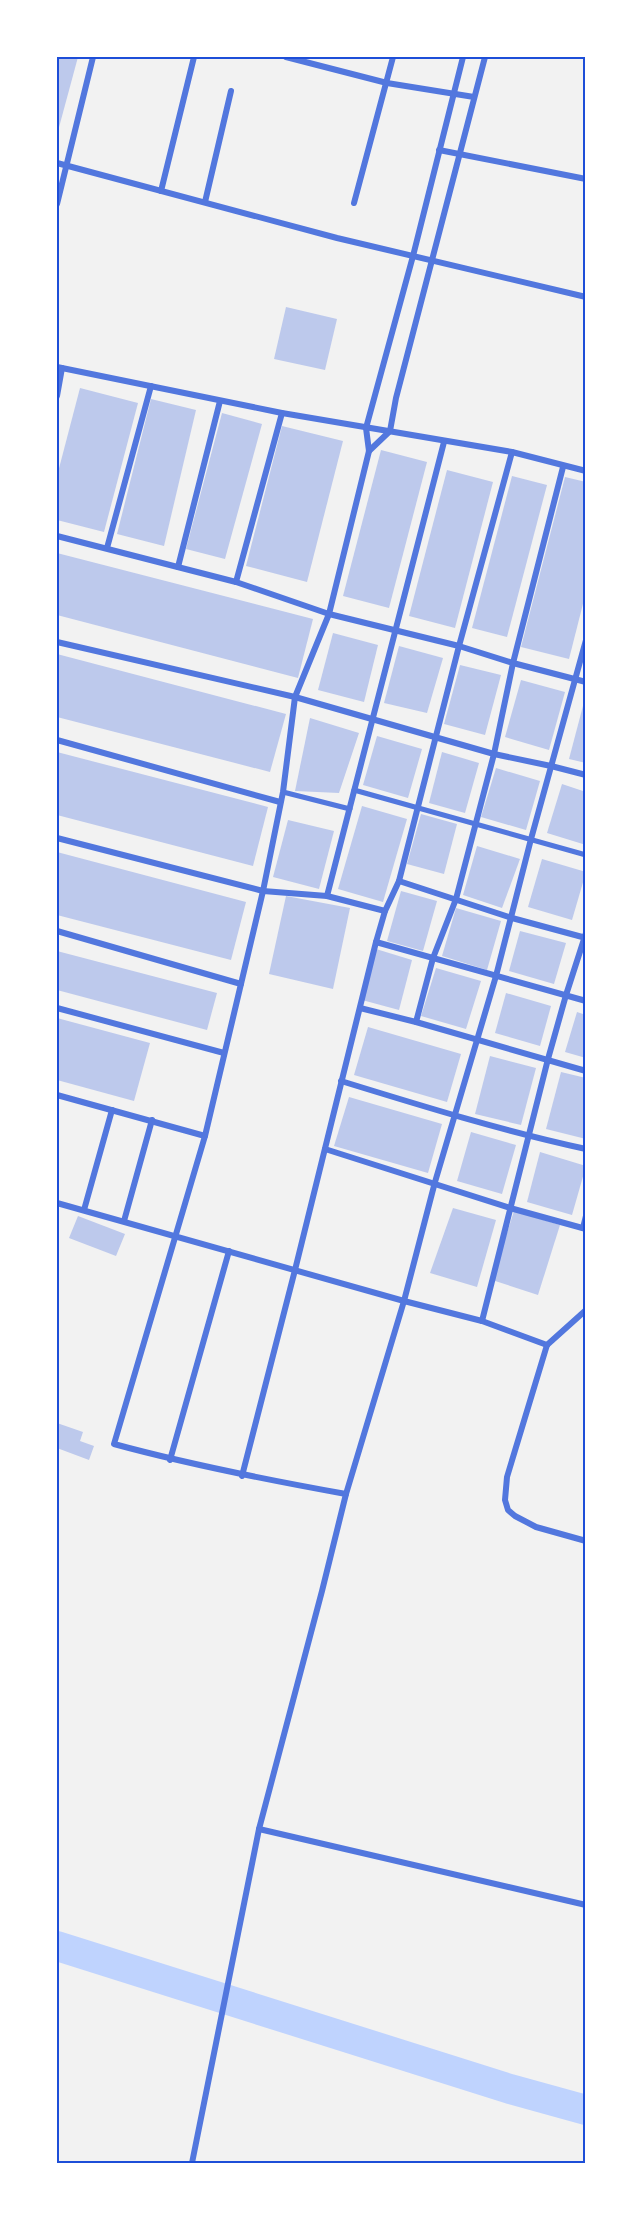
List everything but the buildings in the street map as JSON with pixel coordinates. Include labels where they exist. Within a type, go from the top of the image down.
[{"type":"street","points":[[57,204],[93,57]]},
{"type":"street","points":[[161,191],[194,57]]},
{"type":"street","points":[[286,57],[387,83],[474,98]]},
{"type":"street","points":[[354,203],[393,57]]},
{"type":"street","points":[[346,1494],[242,1476],[170,1460],[114,1444],[205,1136],[263,891],[279,802],[283,792],[295,697],[329,614],[369,451],[366,428],[413,256],[463,57]]},
{"type":"street","points":[[369,451],[390,431],[396,398],[485,57]]},
{"type":"street","points":[[205,202],[231,91]]},
{"type":"street","points":[[439,150],[460,156],[586,179]]},
{"type":"street","points":[[57,163],[337,238],[586,297]]},
{"type":"street","points":[[57,396],[60,367],[282,413],[512,452],[586,471]]},
{"type":"street","points":[[107,548],[151,386]]},
{"type":"street","points":[[178,567],[220,400]]},
{"type":"street","points":[[236,582],[282,413]]},
{"type":"street","points":[[327,896],[444,442]]},
{"type":"street","points":[[242,1476],[375,942],[385,911],[399,881],[459,646],[512,452]]},
{"type":"street","points":[[416,1022],[433,958],[456,899],[494,754],[513,663],[563,466]]},
{"type":"street","points":[[57,536],[236,582],[329,614],[459,646],[586,682]]},
{"type":"street","points":[[192,2163],[259,1829],[346,1494],[404,1301],[435,1182],[496,976],[586,640]]},
{"type":"street","points":[[57,642],[295,697],[494,754],[586,775]]},
{"type":"street","points":[[57,740],[279,802]]},
{"type":"street","points":[[354,790],[586,855]]},
{"type":"street","points":[[283,792],[350,809]]},
{"type":"street","points":[[57,838],[263,891],[327,896],[385,911]]},
{"type":"street","points":[[399,881],[512,918],[586,937],[566,995],[548,1059],[482,1321]]},
{"type":"street","points":[[57,931],[241,984]]},
{"type":"street","points":[[375,942],[586,1001]]},
{"type":"street","points":[[57,1008],[224,1053]]},
{"type":"street","points":[[360,1008],[586,1071]]},
{"type":"street","points":[[341,1081],[530,1137],[586,1149]]},
{"type":"street","points":[[57,1095],[205,1136]]},
{"type":"street","points":[[84,1210],[112,1110]]},
{"type":"street","points":[[124,1221],[152,1120]]},
{"type":"street","points":[[325,1149],[584,1229],[586,1216]]},
{"type":"street","points":[[57,1203],[482,1321],[547,1345]]},
{"type":"street","points":[[170,1460],[229,1251]]},
{"type":"street","points":[[586,1310],[547,1345],[507,1477],[505,1500],[508,1510],[536,1527],[586,1541]]},
{"type":"street","points":[[259,1829],[586,1905]]},
{"type":"waterway","points":[[57,1946],[510,2089],[586,2110]]}]
